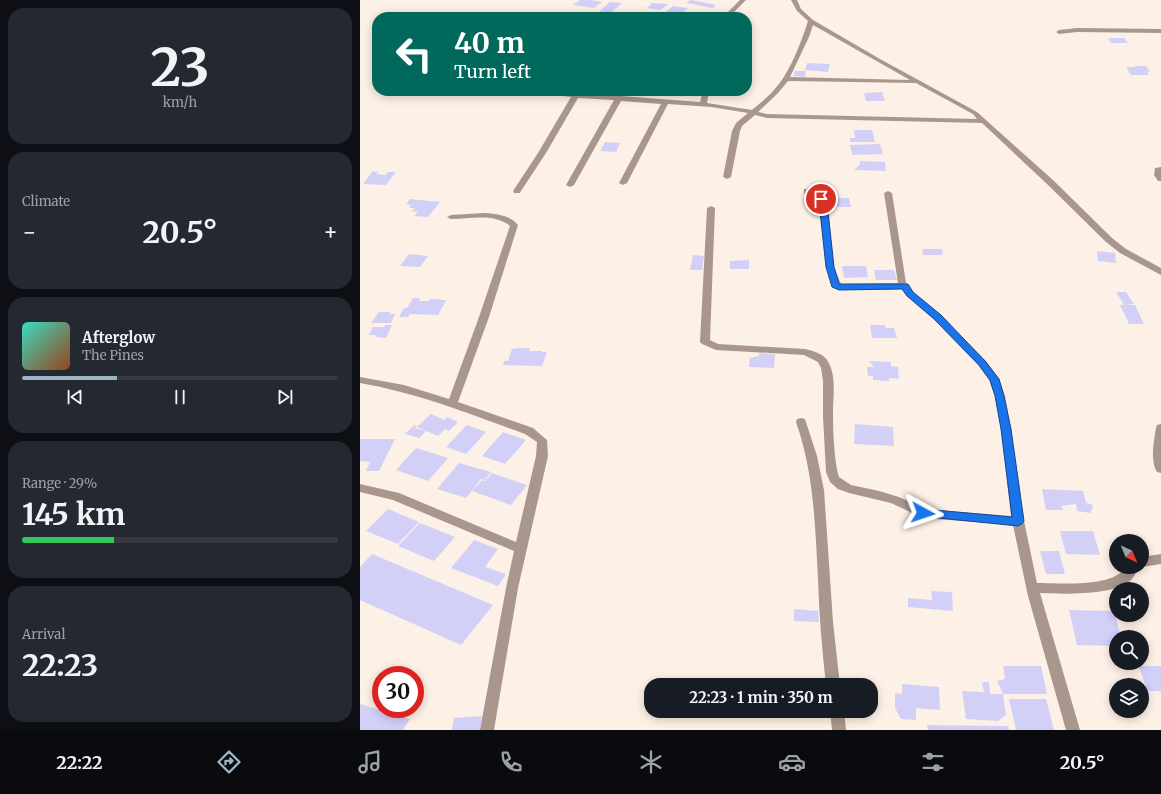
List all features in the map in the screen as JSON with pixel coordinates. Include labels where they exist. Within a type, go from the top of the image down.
[{"type":"street","points":[[731,12],[743,0]]},
{"type":"street","points":[[791,0],[800,0]]},
{"type":"street","points":[[794,0],[799,10],[811,20],[916,82],[962,105],[985,121],[1109,240],[1123,251],[1161,272]]},
{"type":"street","points":[[727,176],[736,131],[739,124],[776,92],[786,79],[806,37],[811,20]]},
{"type":"street","points":[[1059,32],[1082,30],[1161,31]]},
{"type":"street","points":[[786,79],[836,82],[916,82]]},
{"type":"street","points":[[518,191],[542,154],[575,96]]},
{"type":"street","points":[[590,96],[702,104],[741,109],[767,116],[797,118],[985,121]]},
{"type":"street","points":[[702,104],[704,96]]},
{"type":"street","points":[[570,185],[619,98]]},
{"type":"street","points":[[623,183],[666,101]]},
{"type":"street","points":[[1161,169],[1158,170],[1158,175],[1161,179]]},
{"type":"street","points":[[807,191],[817,196],[823,202],[830,267],[835,286],[905,286]]},
{"type":"street","points":[[888,193],[902,283],[910,294],[938,317],[968,348],[994,379],[1000,396],[1006,429],[1018,521],[1032,588],[1074,730]]},
{"type":"street","points":[[711,208],[705,342],[716,347],[805,352],[816,356],[823,361],[828,380],[829,425],[832,472],[834,479],[842,486],[849,489],[879,494],[923,513],[1018,521]]},
{"type":"street","points":[[451,217],[495,216],[505,218],[514,225],[512,236],[484,317],[452,404]]},
{"type":"street","points":[[360,380],[393,385],[452,404],[530,431],[542,440],[542,456],[512,588],[487,730]]},
{"type":"street","points":[[801,422],[810,446],[820,498],[828,641],[832,678]]},
{"type":"street","points":[[1161,428],[1159,449],[1161,468]]},
{"type":"street","points":[[360,488],[394,496],[521,549]]},
{"type":"street","points":[[1149,561],[1161,559]]},
{"type":"street","points":[[1032,588],[1094,587],[1116,584],[1126,578],[1129,574]]},
{"type":"street","points":[[838,718],[839,730]]},
{"type":"building","points":[[580,0],[602,2],[594,8],[573,5]]},
{"type":"building","points":[[690,0],[716,5],[713,8],[686,3]]},
{"type":"building","points":[[610,2],[622,3],[612,12],[599,12]]},
{"type":"building","points":[[652,3],[669,4],[660,10],[647,8]]},
{"type":"building","points":[[673,6],[688,8],[683,12],[666,12]]},
{"type":"building","points":[[1108,38],[1124,38],[1128,43],[1111,43]]},
{"type":"building","points":[[807,63],[830,64],[828,72],[805,70]]},
{"type":"building","points":[[1135,66],[1146,66],[1150,72],[1147,72],[1149,75],[1131,75],[1126,67],[1136,67]]},
{"type":"building","points":[[795,71],[806,71],[805,77],[793,76]]},
{"type":"building","points":[[882,92],[885,101],[866,101],[864,93]]},
{"type":"building","points":[[854,130],[872,130],[875,142],[850,142],[850,138],[855,138]]},
{"type":"building","points":[[605,142],[620,143],[616,152],[600,151]]},
{"type":"building","points":[[880,144],[883,154],[852,155],[850,145]]},
{"type":"building","points":[[860,161],[885,162],[886,171],[855,170],[860,164]]},
{"type":"building","points":[[373,171],[378,172],[376,174],[386,175],[388,172],[396,172],[386,185],[363,184]]},
{"type":"building","points":[[833,198],[849,198],[851,207],[834,207]]},
{"type":"building","points":[[410,199],[440,202],[428,217],[414,216],[418,212],[412,211],[415,208],[409,208],[411,205],[406,204]]},
{"type":"building","points":[[922,249],[942,249],[943,255],[923,255]]},
{"type":"building","points":[[1097,251],[1115,253],[1116,263],[1098,261]]},
{"type":"building","points":[[409,254],[428,256],[420,267],[400,266]]},
{"type":"building","points":[[693,255],[704,256],[702,270],[690,270]]},
{"type":"building","points":[[749,260],[749,269],[730,269],[730,261]]},
{"type":"building","points":[[842,266],[866,266],[868,277],[844,278]]},
{"type":"building","points":[[874,270],[894,270],[897,280],[876,280]]},
{"type":"building","points":[[1116,292],[1126,292],[1134,304],[1124,305]]},
{"type":"building","points":[[413,298],[420,298],[419,301],[429,301],[430,299],[446,300],[438,315],[410,314],[408,317],[399,317],[404,308],[407,308]]},
{"type":"building","points":[[1120,305],[1135,305],[1144,324],[1129,324]]},
{"type":"building","points":[[379,312],[390,312],[390,314],[395,314],[391,323],[371,323]]},
{"type":"building","points":[[385,325],[392,325],[386,338],[375,337],[376,335],[369,335],[373,327],[384,327]]},
{"type":"building","points":[[870,325],[885,325],[886,328],[894,328],[897,338],[872,338]]},
{"type":"building","points":[[530,348],[529,351],[547,352],[542,366],[503,365],[504,361],[508,361],[512,349]]},
{"type":"building","points":[[759,353],[775,354],[774,368],[749,367],[750,358],[759,356]]},
{"type":"building","points":[[869,361],[891,362],[891,366],[898,367],[899,379],[889,378],[889,381],[873,380],[873,376],[868,376],[867,367],[874,367]]},
{"type":"building","points":[[431,414],[445,420],[447,417],[458,422],[449,431],[445,429],[438,436],[417,427]]},
{"type":"building","points":[[855,424],[893,427],[894,446],[854,444]]},
{"type":"building","points":[[414,425],[417,426],[415,428],[426,431],[419,438],[405,434]]},
{"type":"building","points":[[467,425],[486,432],[466,454],[446,447]]},
{"type":"building","points":[[503,432],[526,440],[505,464],[482,456]]},
{"type":"building","points":[[360,439],[395,439],[379,471],[366,471],[370,462],[360,461]]},
{"type":"building","points":[[416,448],[448,458],[428,481],[396,470]]},
{"type":"building","points":[[459,463],[491,472],[485,480],[481,479],[466,498],[437,489]]},
{"type":"building","points":[[492,473],[527,485],[511,505],[472,491],[482,480],[485,481]]},
{"type":"building","points":[[1042,489],[1083,491],[1086,503],[1093,505],[1091,513],[1077,511],[1076,504],[1061,506],[1063,510],[1046,510]]},
{"type":"building","points":[[388,509],[419,522],[398,544],[366,531]]},
{"type":"building","points":[[420,523],[455,537],[434,561],[398,546]]},
{"type":"building","points":[[1060,531],[1093,531],[1100,555],[1066,554]]},
{"type":"building","points":[[474,540],[498,549],[485,567],[506,574],[498,586],[451,568]]},
{"type":"building","points":[[1040,551],[1059,551],[1065,574],[1046,574]]},
{"type":"building","points":[[372,554],[493,605],[461,645],[360,600],[360,567]]},
{"type":"building","points":[[931,591],[952,592],[953,611],[908,607],[908,598],[932,600]]},
{"type":"building","points":[[794,609],[818,611],[819,622],[794,621]]},
{"type":"building","points":[[1069,610],[1109,611],[1109,622],[1117,622],[1119,630],[1109,630],[1109,646],[1077,645]]},
{"type":"building","points":[[1003,666],[1041,666],[1047,694],[1003,694],[997,681],[1005,679]]},
{"type":"building","points":[[1149,666],[1161,666],[1161,691],[1149,691],[1149,678],[1143,678],[1140,670],[1149,670]]},
{"type":"building","points":[[982,682],[989,682],[990,694],[1003,694],[1006,715],[998,721],[966,719],[962,691],[984,692]]},
{"type":"building","points":[[902,684],[939,687],[940,710],[916,708],[916,720],[901,719],[895,708],[895,693],[902,694]]},
{"type":"building","points":[[1009,699],[1046,699],[1054,730],[1016,730]]},
{"type":"building","points":[[360,704],[372,708],[372,718],[410,719],[403,730],[360,730]]},
{"type":"building","points":[[482,716],[480,730],[452,730],[454,718]]},
{"type":"building","points":[[927,725],[1008,726],[1009,730],[928,730]]},
{"type":"route","points":[[821,199],[823,202],[830,267],[835,286],[905,286],[910,294],[938,317],[982,363],[994,379],[1000,396],[1006,429],[1018,521],[923,513]]}]
